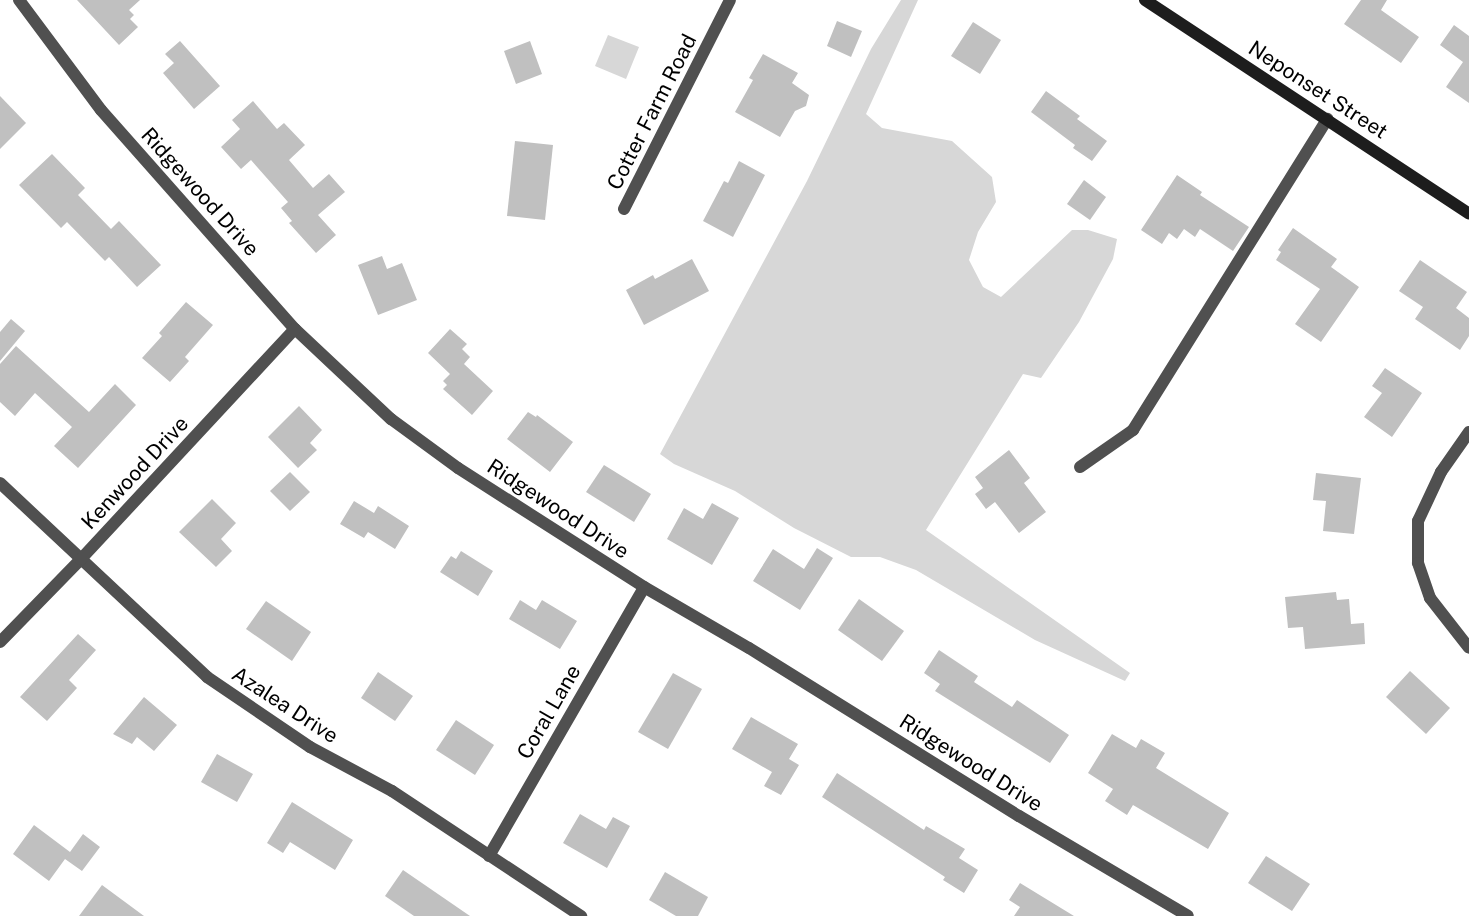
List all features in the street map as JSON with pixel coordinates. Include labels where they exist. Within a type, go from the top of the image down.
[{"type":"main road","name":"Neponset Street","points":[[1145,0],[1469,214]]},
{"type":"street","name":"Ridgewood Drive","points":[[19,0],[101,110],[295,329],[391,419],[458,468],[644,587],[749,648],[1019,816],[1188,916]]},
{"type":"street","name":"Cotter Farm Road","points":[[624,209],[730,0]]},
{"type":"street","points":[[1080,467],[1132,430],[1327,119]]},
{"type":"street","name":"Kenwood Drive","points":[[0,642],[81,559],[295,329]]},
{"type":"street","points":[[1469,432],[1441,472],[1418,521],[1418,563],[1430,598],[1469,648]]},
{"type":"street","name":"Azalea Drive","points":[[0,483],[207,676],[250,708],[310,747],[392,791],[581,916]]},
{"type":"street","name":"Coral Lane","points":[[489,856],[644,587]]},
{"type":"shaded area","points":[[901,0],[918,0],[866,114],[882,128],[952,141],[992,177],[996,202],[978,232],[969,260],[983,287],[1001,297],[1072,230],[1088,230],[1117,239],[1113,259],[1079,322],[1041,378],[1023,374],[926,530],[1130,673],[1125,681],[1035,640],[916,570],[880,557],[851,557],[794,528],[735,491],[674,464],[660,454],[807,181],[871,49]]},
{"type":"shaded area","points":[[608,35],[639,47],[626,79],[595,66]]},
{"type":"building","points":[[77,0],[140,0],[129,10],[134,15],[130,19],[138,27],[119,45]]},
{"type":"building","points":[[1361,0],[1387,0],[1381,10],[1419,37],[1401,63],[1344,24]]},
{"type":"building","points":[[837,21],[862,31],[851,57],[827,46]]},
{"type":"building","points":[[973,22],[1001,40],[980,74],[951,56]]},
{"type":"building","points":[[1454,25],[1469,36],[1469,103],[1446,87],[1463,62],[1440,45]]},
{"type":"building","points":[[180,41],[220,86],[194,109],[163,73],[174,63],[165,54]]},
{"type":"building","points":[[530,41],[542,74],[516,84],[504,51]]},
{"type":"building","points":[[763,54],[798,73],[792,83],[809,95],[806,106],[795,111],[780,137],[735,112],[753,80],[749,78]]},
{"type":"building","points":[[1046,91],[1080,116],[1077,119],[1107,141],[1092,161],[1073,148],[1075,145],[1031,112]]},
{"type":"building","points":[[0,96],[26,123],[0,149]]},
{"type":"building","points":[[253,101],[277,129],[284,123],[305,145],[289,160],[313,188],[329,174],[345,192],[318,215],[336,235],[316,253],[289,223],[292,221],[281,208],[288,202],[251,160],[241,169],[221,147],[240,129],[232,120]]},
{"type":"building","points":[[515,141],[553,145],[545,220],[507,216]]},
{"type":"building","points":[[52,154],[85,188],[78,195],[111,229],[119,221],[161,265],[137,287],[109,257],[105,261],[67,222],[61,228],[19,185]]},
{"type":"building","points":[[739,161],[765,175],[733,237],[703,221],[724,181],[728,183]]},
{"type":"building","points":[[1177,175],[1202,192],[1200,195],[1249,227],[1233,251],[1200,229],[1195,237],[1184,229],[1177,239],[1169,233],[1162,244],[1141,230]]},
{"type":"building","points":[[1084,180],[1106,197],[1090,220],[1067,204]]},
{"type":"building","points":[[1293,228],[1337,259],[1331,267],[1359,287],[1321,342],[1295,324],[1320,289],[1276,260],[1281,252],[1278,250]]},
{"type":"building","points":[[382,256],[387,269],[402,263],[417,300],[378,315],[358,265]]},
{"type":"building","points":[[692,259],[709,291],[644,325],[626,290],[653,275],[655,279]]},
{"type":"building","points":[[1420,260],[1467,292],[1456,308],[1469,318],[1469,336],[1460,350],[1415,319],[1423,307],[1399,291]]},
{"type":"building","points":[[186,302],[213,325],[185,357],[189,361],[170,382],[142,358],[162,336],[159,333]]},
{"type":"building","points":[[11,319],[25,331],[0,361],[0,332]]},
{"type":"building","points":[[450,329],[467,344],[462,349],[470,357],[464,364],[493,391],[472,415],[443,389],[447,385],[443,381],[450,374],[428,353]]},
{"type":"building","points":[[16,346],[89,412],[115,384],[136,405],[78,468],[54,446],[72,427],[35,393],[15,416],[0,402],[0,364]]},
{"type":"building","points":[[1385,368],[1422,393],[1392,437],[1364,417],[1382,393],[1372,386]]},
{"type":"building","points":[[299,406],[322,430],[310,443],[317,450],[298,468],[268,437]]},
{"type":"building","points":[[528,412],[536,417],[537,415],[573,442],[550,472],[507,439]]},
{"type":"building","points":[[1009,450],[1030,478],[1024,483],[1046,512],[1019,533],[995,502],[986,509],[975,494],[983,488],[975,477]]},
{"type":"building","points":[[604,465],[651,494],[634,522],[586,492]]},
{"type":"building","points":[[290,472],[310,492],[290,511],[270,491]]},
{"type":"building","points":[[1316,473],[1361,478],[1354,534],[1323,531],[1326,501],[1313,500]]},
{"type":"building","points":[[212,499],[236,523],[221,539],[232,551],[216,567],[179,532]]},
{"type":"building","points":[[354,501],[374,513],[378,506],[409,526],[395,549],[368,532],[364,538],[340,524]]},
{"type":"building","points":[[712,503],[739,518],[712,565],[667,539],[684,508],[703,519]]},
{"type":"building","points":[[817,548],[833,558],[800,610],[753,581],[773,549],[804,569]]},
{"type":"building","points":[[461,551],[493,571],[478,596],[440,572],[451,556],[456,559]]},
{"type":"building","points":[[1336,592],[1337,600],[1349,599],[1351,624],[1364,623],[1365,644],[1305,649],[1303,627],[1288,628],[1285,597]]},
{"type":"building","points":[[859,599],[904,631],[882,661],[838,630]]},
{"type":"building","points":[[520,600],[536,610],[542,600],[577,621],[560,649],[509,619]]},
{"type":"building","points":[[266,601],[311,632],[292,661],[246,629]]},
{"type":"building","points":[[78,634],[96,650],[69,680],[77,688],[47,721],[20,697]]},
{"type":"building","points":[[939,650],[978,676],[974,682],[1012,707],[1017,700],[1069,735],[1050,763],[935,691],[940,684],[924,673]]},
{"type":"building","points":[[1410,671],[1450,708],[1426,734],[1386,697]]},
{"type":"building","points":[[378,672],[413,696],[395,721],[361,698]]},
{"type":"building","points":[[673,673],[702,689],[668,749],[638,732]]},
{"type":"building","points":[[144,697],[177,725],[154,751],[137,737],[132,744],[113,734]]},
{"type":"building","points":[[751,717],[798,744],[789,759],[799,765],[781,795],[764,786],[772,772],[732,749]]},
{"type":"building","points":[[456,720],[494,745],[475,775],[436,750]]},
{"type":"building","points":[[1112,734],[1136,748],[1141,739],[1165,753],[1156,768],[1229,813],[1208,849],[1133,805],[1127,815],[1105,801],[1113,789],[1088,773]]},
{"type":"building","points":[[217,754],[253,774],[237,802],[201,782]]},
{"type":"building","points":[[837,773],[924,830],[926,826],[965,849],[959,858],[978,870],[964,893],[943,880],[945,877],[822,797]]},
{"type":"building","points":[[292,802],[353,840],[335,870],[290,842],[283,853],[267,843]]},
{"type":"building","points":[[580,814],[606,829],[613,817],[630,826],[607,868],[563,843]]},
{"type":"building","points":[[34,825],[70,852],[83,834],[100,847],[82,871],[65,859],[49,881],[13,854]]},
{"type":"building","points":[[1266,856],[1310,884],[1292,911],[1248,883]]},
{"type":"building","points":[[403,870],[470,916],[414,916],[385,896]]},
{"type":"building","points":[[665,872],[708,897],[698,916],[676,916],[649,900]]},
{"type":"building","points":[[1020,883],[1074,916],[1014,916],[1020,907],[1009,900]]},
{"type":"building","points":[[102,885],[144,916],[79,916]]}]
